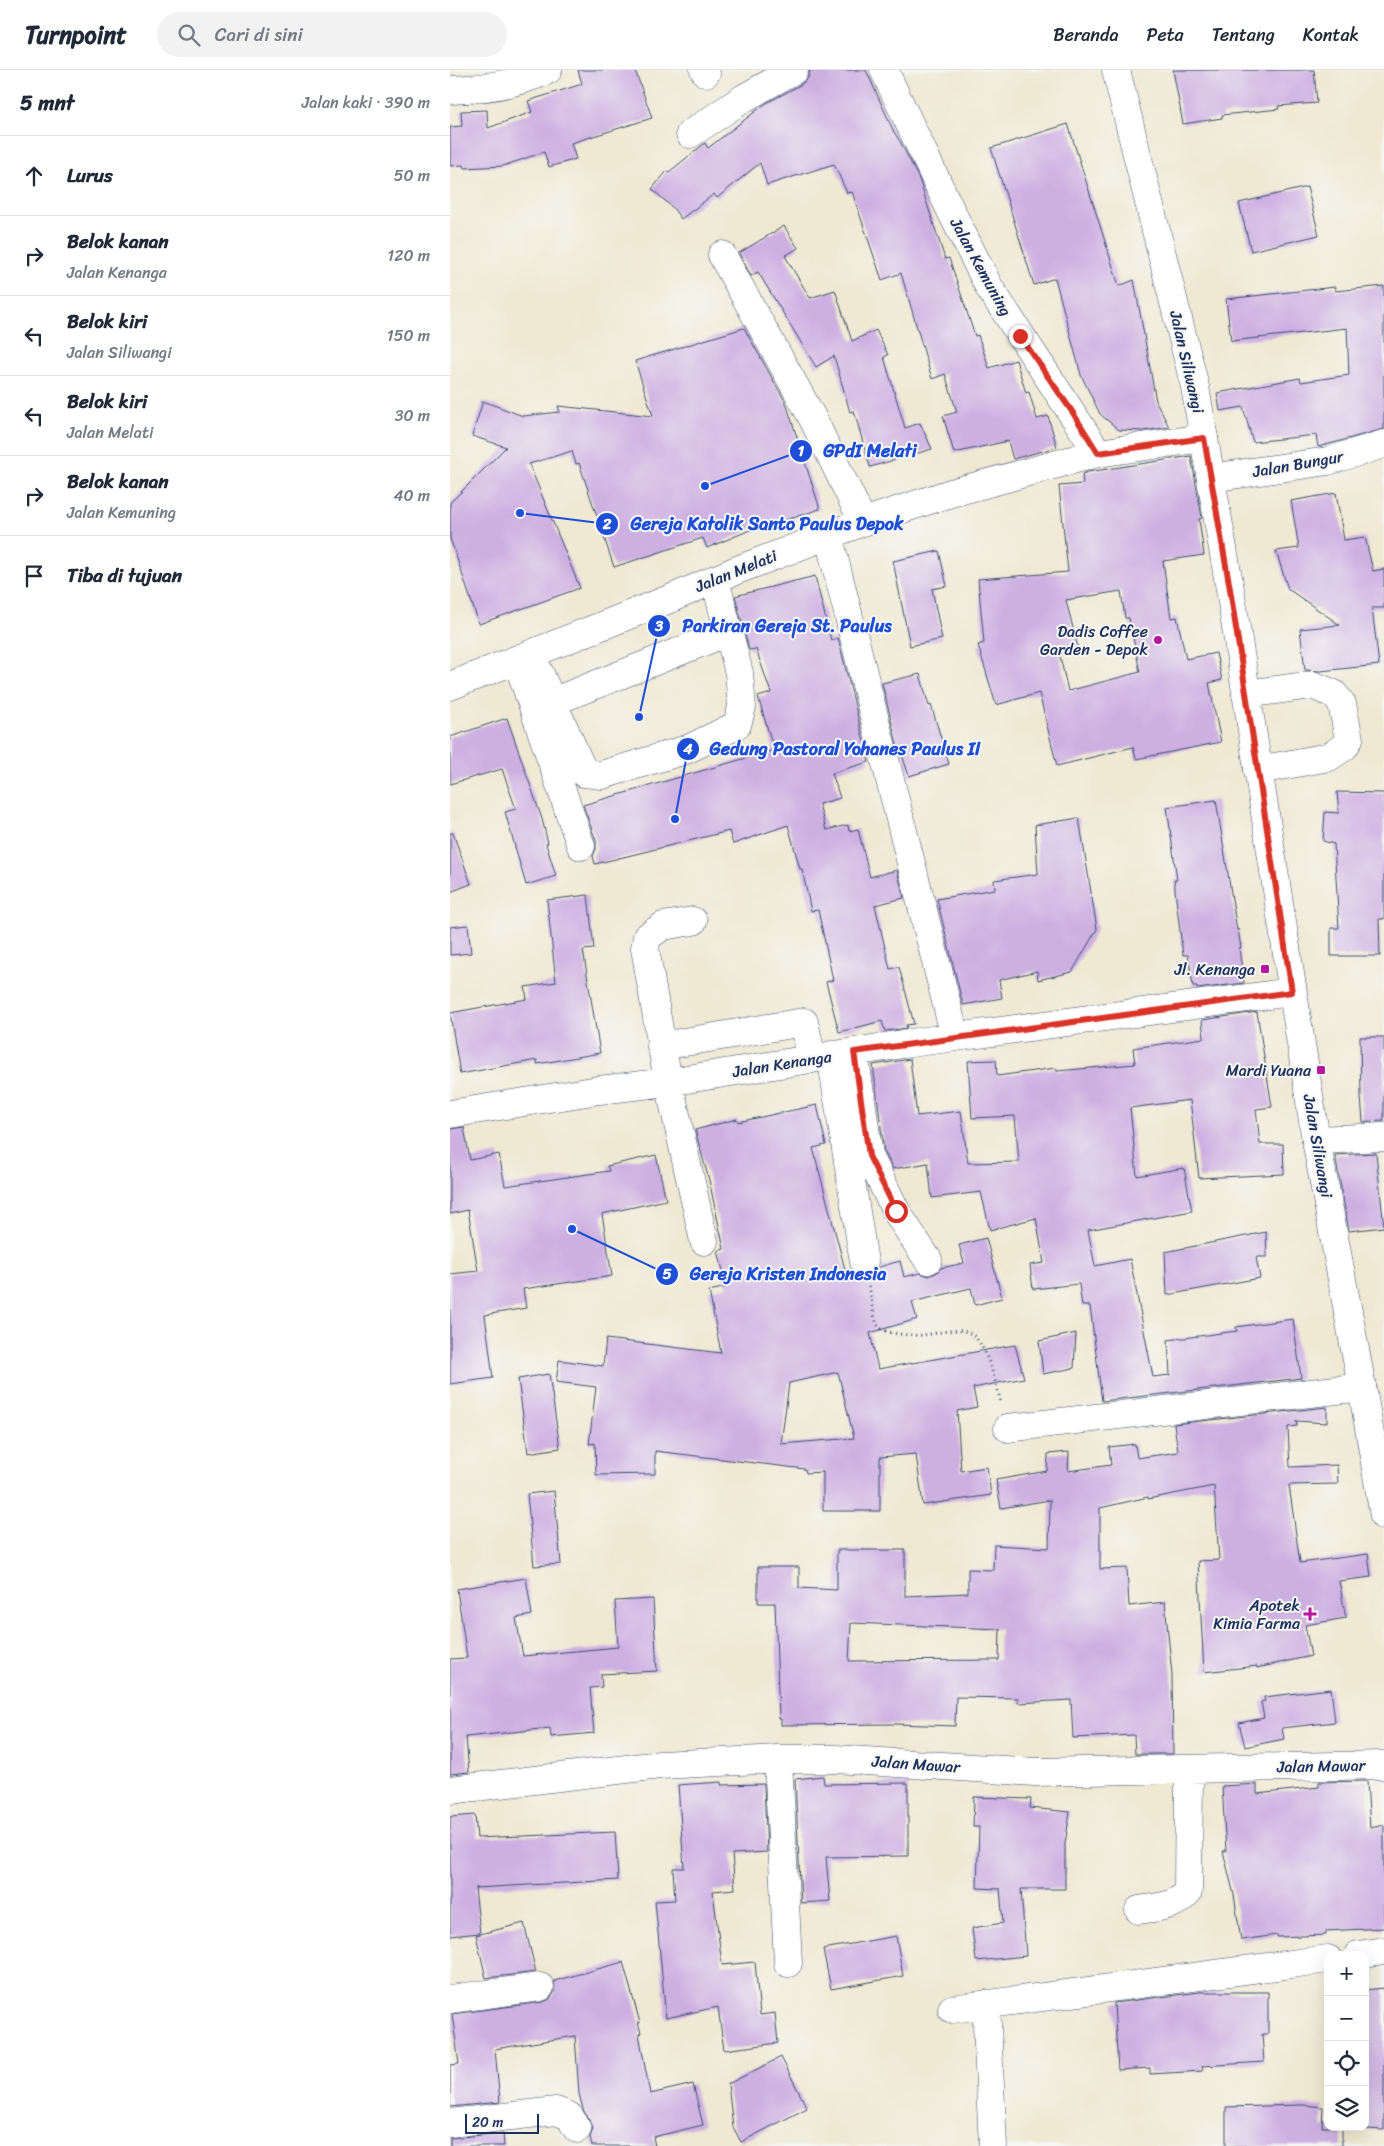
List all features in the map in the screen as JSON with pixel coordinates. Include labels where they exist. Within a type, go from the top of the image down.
[{"type":"street","points":[[460,83],[504,84],[548,70]]},
{"type":"street","points":[[690,134],[744,98],[794,70]]},
{"type":"street","name":"Jalan Kemuning","points":[[884,70],[989,287],[1098,453]]},
{"type":"street","name":"Jalan Siliwangi","points":[[1116,70],[1195,387],[1212,478],[1316,1140],[1384,1516]]},
{"type":"street","points":[[722,255],[812,417],[863,522]]},
{"type":"street","name":"Jalan Melati","points":[[450,686],[717,586],[828,534],[951,493],[1098,453],[1204,438]]},
{"type":"street","name":"Jalan Bungur","points":[[1212,478],[1328,461],[1384,444]]},
{"type":"street","points":[[828,534],[955,1037]]},
{"type":"street","points":[[524,657],[552,702],[584,773],[602,775],[688,749],[737,725],[742,707],[739,673],[717,586]]},
{"type":"street","points":[[552,702],[728,632]]},
{"type":"street","points":[[524,657],[581,846]]},
{"type":"street","points":[[1246,694],[1312,684],[1334,694],[1342,704],[1348,739],[1344,747],[1329,757],[1258,770]]},
{"type":"street","points":[[694,921],[663,926],[647,937],[645,948],[661,1046],[704,1241]]},
{"type":"street","name":"Jalan Kenanga","points":[[450,1114],[955,1037],[1292,992]]},
{"type":"street","points":[[661,1046],[804,1022],[833,1055],[869,1156],[896,1211],[928,1260]]},
{"type":"street","points":[[833,1055],[864,1262]]},
{"type":"street","points":[[1316,1140],[1384,1137]]},
{"type":"street","points":[[1008,1428],[1362,1387]]},
{"type":"street","points":[[778,1759],[788,1963]]},
{"type":"street","name":"Jalan Mawar","points":[[450,1790],[660,1765],[778,1759],[835,1759],[1035,1772],[1384,1765]]},
{"type":"street","points":[[1139,1910],[1173,1904],[1182,1899],[1188,1892],[1189,1770]]},
{"type":"street","points":[[1369,1953],[1384,1951]]},
{"type":"street","points":[[952,2009],[1324,1960]]},
{"type":"street","points":[[450,1999],[540,1986]]},
{"type":"street","points":[[986,2004],[993,2146]]},
{"type":"street","points":[[450,2123],[556,2110],[569,2116],[577,2129]]},
{"type":"path","points":[[864,1262],[876,1320],[880,1328],[887,1332],[922,1335],[947,1330],[964,1331],[975,1337],[988,1362],[1008,1428]]},
{"type":"building","points":[[578,70],[635,70],[652,118],[571,143],[576,159],[549,167],[544,152],[503,166],[464,168],[463,165],[450,166],[450,127],[462,126],[461,111],[487,110],[488,128],[532,112],[528,101],[582,84]]},
{"type":"building","points":[[810,70],[866,70],[894,132],[919,179],[945,259],[949,258],[975,336],[978,335],[989,368],[1016,360],[1026,393],[1029,392],[1037,419],[1048,416],[1057,447],[1013,459],[1008,441],[954,453],[943,416],[957,412],[945,374],[932,379],[901,273],[882,280],[852,192],[847,193],[834,164],[767,185],[760,163],[717,198],[714,194],[681,219],[673,208],[652,189],[667,171],[669,172],[705,143],[708,148],[765,104],[802,84],[808,78]]},
{"type":"building","points":[[1173,70],[1314,70],[1317,103],[1278,106],[1279,109],[1222,115],[1222,118],[1183,124]]},
{"type":"building","points":[[1068,124],[1119,286],[1134,280],[1156,401],[1169,427],[1143,431],[1119,430],[1100,414],[1081,375],[1055,278],[1034,285],[991,148]]},
{"type":"building","points":[[1307,187],[1319,235],[1251,251],[1239,203]]},
{"type":"building","points":[[784,226],[798,248],[785,256],[810,298],[835,290],[852,341],[876,330],[888,355],[884,357],[905,428],[920,423],[932,449],[870,467],[854,411],[850,412],[834,356],[816,367],[758,272],[751,276],[739,253]]},
{"type":"building","points":[[1384,286],[1384,429],[1318,447],[1316,435],[1253,442],[1243,407],[1220,411],[1217,393],[1300,378],[1301,382],[1349,375],[1347,328],[1231,341],[1226,299],[1335,287],[1335,291]]},
{"type":"building","points":[[744,328],[786,403],[820,509],[755,530],[755,528],[707,548],[703,538],[614,567],[579,463],[576,464],[572,451],[529,464],[580,588],[479,624],[450,538],[450,503],[506,447],[472,436],[483,401],[523,416],[560,412],[558,406],[653,416],[635,361]]},
{"type":"building","points":[[1191,456],[1202,518],[1199,519],[1204,555],[1163,561],[1171,618],[1177,617],[1186,659],[1216,653],[1222,680],[1209,683],[1221,742],[1136,759],[1133,747],[1057,766],[1039,693],[996,705],[978,645],[984,643],[978,579],[1068,572],[1059,486],[1083,484],[1082,474]],"holes":[[[1121,591],[1125,618],[1129,618],[1140,672],[1068,691],[1059,652],[1078,648],[1066,600]]]},
{"type":"building","points":[[1336,493],[1344,540],[1365,537],[1373,571],[1384,569],[1384,608],[1372,608],[1379,665],[1320,671],[1305,670],[1300,629],[1340,625],[1288,589],[1276,551],[1299,548],[1291,501]]},
{"type":"building","points":[[939,551],[947,586],[932,589],[942,639],[910,646],[893,561]]},
{"type":"building","points":[[815,576],[831,640],[838,638],[869,762],[832,773],[840,798],[819,804],[826,830],[848,825],[849,831],[858,829],[870,877],[897,870],[904,898],[875,905],[890,969],[899,967],[914,1024],[906,1025],[907,1028],[885,1031],[882,1021],[839,1032],[826,982],[833,980],[818,910],[811,911],[802,869],[800,869],[788,825],[733,844],[729,831],[595,864],[593,856],[596,849],[596,841],[583,805],[774,750],[758,697],[771,693],[756,649],[749,650],[735,596]]},
{"type":"building","points":[[920,674],[949,764],[909,776],[901,752],[899,752],[882,683]]},
{"type":"building","points":[[507,718],[542,819],[548,843],[546,844],[556,876],[526,885],[505,812],[516,809],[502,769],[450,784],[450,737]]},
{"type":"building","points":[[1337,792],[1384,793],[1384,919],[1379,919],[1380,956],[1331,956],[1331,928],[1339,928],[1334,844],[1323,841],[1325,812],[1339,813]]},
{"type":"building","points":[[1216,800],[1241,948],[1239,948],[1244,983],[1197,989],[1197,986],[1193,986],[1188,955],[1183,955],[1174,880],[1177,880],[1167,807]]},
{"type":"building","points":[[1079,818],[1097,929],[1072,972],[1038,980],[1037,971],[999,980],[1002,998],[963,1005],[937,899],[995,889],[994,880],[1038,874],[1035,825]]},
{"type":"building","points":[[450,833],[453,833],[471,884],[450,892]]},
{"type":"building","points":[[588,895],[594,949],[583,950],[600,1053],[537,1064],[537,1060],[460,1074],[450,1013],[527,999],[525,987],[556,982],[547,900]]},
{"type":"building","points":[[468,925],[471,953],[450,955],[450,927]]},
{"type":"building","points":[[1257,1012],[1272,1107],[1256,1109],[1260,1144],[1283,1144],[1284,1174],[1199,1178],[1190,1100],[1130,1108],[1137,1176],[1184,1168],[1192,1211],[1088,1230],[1095,1266],[1130,1259],[1153,1377],[1170,1375],[1168,1340],[1237,1331],[1236,1327],[1293,1319],[1301,1378],[1102,1401],[1090,1306],[1082,1306],[1079,1284],[1033,1289],[1030,1265],[1044,1263],[1036,1218],[990,1230],[981,1192],[932,1198],[928,1163],[893,1169],[884,1151],[873,1065],[910,1059],[917,1116],[961,1111],[968,1163],[1019,1162],[1015,1116],[972,1118],[968,1061],[996,1060],[997,1076],[1056,1068],[1057,1071],[1135,1064],[1133,1048],[1204,1038],[1202,1020]]},
{"type":"building","points":[[1360,1037],[1384,1037],[1384,1121],[1363,1122]]},
{"type":"building","points":[[817,1105],[826,1145],[813,1148],[847,1277],[855,1274],[867,1277],[874,1274],[879,1267],[900,1261],[904,1277],[920,1273],[929,1276],[941,1268],[964,1263],[959,1245],[986,1238],[1002,1298],[975,1305],[971,1288],[912,1302],[917,1319],[870,1333],[878,1369],[1015,1345],[1024,1378],[973,1388],[977,1407],[957,1411],[961,1471],[987,1467],[991,1495],[923,1505],[916,1454],[880,1457],[880,1511],[823,1511],[823,1472],[806,1473],[805,1469],[655,1451],[655,1474],[596,1475],[595,1443],[589,1444],[596,1387],[556,1382],[559,1360],[603,1366],[606,1339],[721,1353],[709,1291],[727,1287],[718,1251],[724,1249],[709,1180],[695,1130],[737,1119],[738,1122]],"holes":[[[838,1372],[854,1438],[781,1444],[789,1383]]]},
{"type":"building","points":[[464,1127],[470,1160],[499,1154],[505,1186],[609,1171],[607,1166],[656,1155],[666,1200],[602,1214],[612,1276],[523,1289],[526,1308],[485,1315],[493,1378],[450,1384],[450,1274],[478,1271],[468,1210],[450,1214],[450,1129]]},
{"type":"building","points":[[1376,1153],[1384,1227],[1349,1231],[1335,1155]]},
{"type":"building","points":[[1266,1232],[1267,1257],[1256,1257],[1260,1278],[1167,1295],[1165,1252]]},
{"type":"building","points":[[1076,1333],[1074,1368],[1043,1374],[1039,1341]]},
{"type":"building","points":[[549,1374],[560,1448],[528,1453],[518,1379]]},
{"type":"building","points":[[1327,1407],[1327,1423],[1296,1421],[1297,1426],[1288,1427],[1290,1467],[1337,1465],[1338,1484],[1289,1485],[1300,1563],[1368,1554],[1371,1577],[1339,1581],[1346,1618],[1305,1625],[1311,1656],[1257,1668],[1257,1666],[1204,1672],[1198,1561],[1219,1560],[1214,1486],[1148,1499],[1148,1497],[1100,1508],[1100,1569],[1127,1568],[1129,1606],[1165,1602],[1172,1675],[1173,1754],[1135,1754],[1134,1735],[1073,1738],[1071,1700],[1018,1703],[1018,1698],[956,1697],[955,1726],[895,1724],[781,1725],[781,1719],[779,1719],[775,1603],[758,1603],[758,1567],[799,1567],[799,1588],[837,1590],[837,1550],[905,1550],[905,1596],[968,1593],[968,1569],[993,1570],[994,1545],[1049,1548],[1050,1500],[1001,1508],[996,1480],[1047,1471],[1048,1454],[1069,1452],[1068,1471],[1111,1465],[1109,1447],[1135,1444],[1137,1458],[1178,1452],[1174,1424]],"holes":[[[851,1623],[1000,1629],[999,1660],[849,1661]]]},
{"type":"building","points":[[554,1491],[561,1564],[534,1566],[527,1494]]},
{"type":"building","points":[[526,1578],[532,1615],[516,1618],[523,1656],[618,1647],[615,1601],[653,1599],[657,1671],[601,1674],[602,1687],[590,1688],[594,1733],[551,1737],[550,1728],[466,1737],[469,1772],[450,1774],[450,1659],[467,1658],[457,1589]]},
{"type":"building","points":[[1331,1689],[1335,1722],[1282,1728],[1284,1739],[1245,1747],[1239,1723],[1264,1718],[1261,1702],[1265,1701],[1264,1697]]},
{"type":"building","points":[[823,1776],[824,1784],[908,1783],[908,1856],[826,1857],[830,1901],[801,1903],[795,1779]]},
{"type":"building","points":[[1367,1781],[1370,1828],[1384,1825],[1384,1928],[1326,1931],[1326,1935],[1278,1937],[1277,1935],[1241,1940],[1234,1895],[1223,1851],[1226,1851],[1222,1786],[1257,1784],[1257,1794],[1319,1787],[1319,1782]]},
{"type":"building","points":[[721,1782],[721,1785],[764,1784],[767,1852],[732,1854],[735,1889],[713,1891],[722,1965],[755,1962],[760,2015],[775,2013],[778,2043],[724,2050],[718,2007],[666,2018],[655,1901],[675,1900],[673,1868],[684,1868],[678,1785]]},
{"type":"building","points":[[974,1797],[1031,1799],[1030,1808],[1070,1812],[1065,1844],[1065,1889],[1021,1889],[1026,1956],[976,1961],[972,1928],[1003,1923],[1000,1889],[977,1888],[979,1827],[973,1827]]},
{"type":"building","points":[[475,1815],[477,1838],[615,1832],[618,1880],[475,1888],[480,1933],[450,1936],[450,1817]]},
{"type":"building","points":[[524,1923],[536,1972],[486,1978],[476,1935]]},
{"type":"building","points":[[896,1936],[903,1976],[831,1989],[823,1949]]},
{"type":"building","points":[[623,1962],[640,2023],[638,2023],[641,2033],[639,2034],[650,2094],[693,2084],[703,2125],[653,2137],[655,2146],[592,2146],[590,2137],[593,2128],[583,2109],[579,2094],[575,2036],[495,2049],[500,2102],[450,2107],[450,2065],[459,2064],[452,2014],[543,2002],[550,1999],[554,1993],[554,1981]]},
{"type":"building","points":[[1384,1988],[1384,2130],[1369,2129],[1369,1990]]},
{"type":"building","points":[[1200,1992],[1268,1992],[1268,2034],[1262,2034],[1264,2062],[1202,2066],[1203,2071],[1150,2074],[1150,2068],[1118,2070],[1114,2003]]},
{"type":"building","points":[[781,2057],[807,2108],[741,2142],[733,2127],[728,2084]]},
{"type":"building","points":[[1303,2105],[1323,2107],[1322,2127],[1324,2127],[1324,2131],[1342,2131],[1342,2146],[1226,2146],[1226,2107]]},
{"type":"building","points":[[503,2133],[504,2146],[450,2146],[450,2138]]},
{"type":"place","name":"GPdI Melati","points":[[705,486]]},
{"type":"place","name":"Gereja Katolik Santo Paulus Depok","points":[[520,513]]},
{"type":"place","name":"Dadis Coffee Garden - Depok","points":[[1158,640]]},
{"type":"place","name":"Parkiran Gereja St. Paulus","points":[[639,717]]},
{"type":"place","name":"Gedung Pastoral Yohanes Paulus II","points":[[675,819]]},
{"type":"place","name":"Jl. Kenanga","points":[[1265,969]]},
{"type":"place","name":"Mardi Yuana","points":[[1321,1070]]},
{"type":"place","name":"Gereja Kristen Indonesia","points":[[572,1229]]},
{"type":"place","name":"Apotek Kimia Farma","points":[[1310,1614]]},
{"type":"route","points":[[896,1211],[869,1156],[854,1052],[1292,992],[1230,589],[1204,438],[1098,453],[1020,336]]}]
